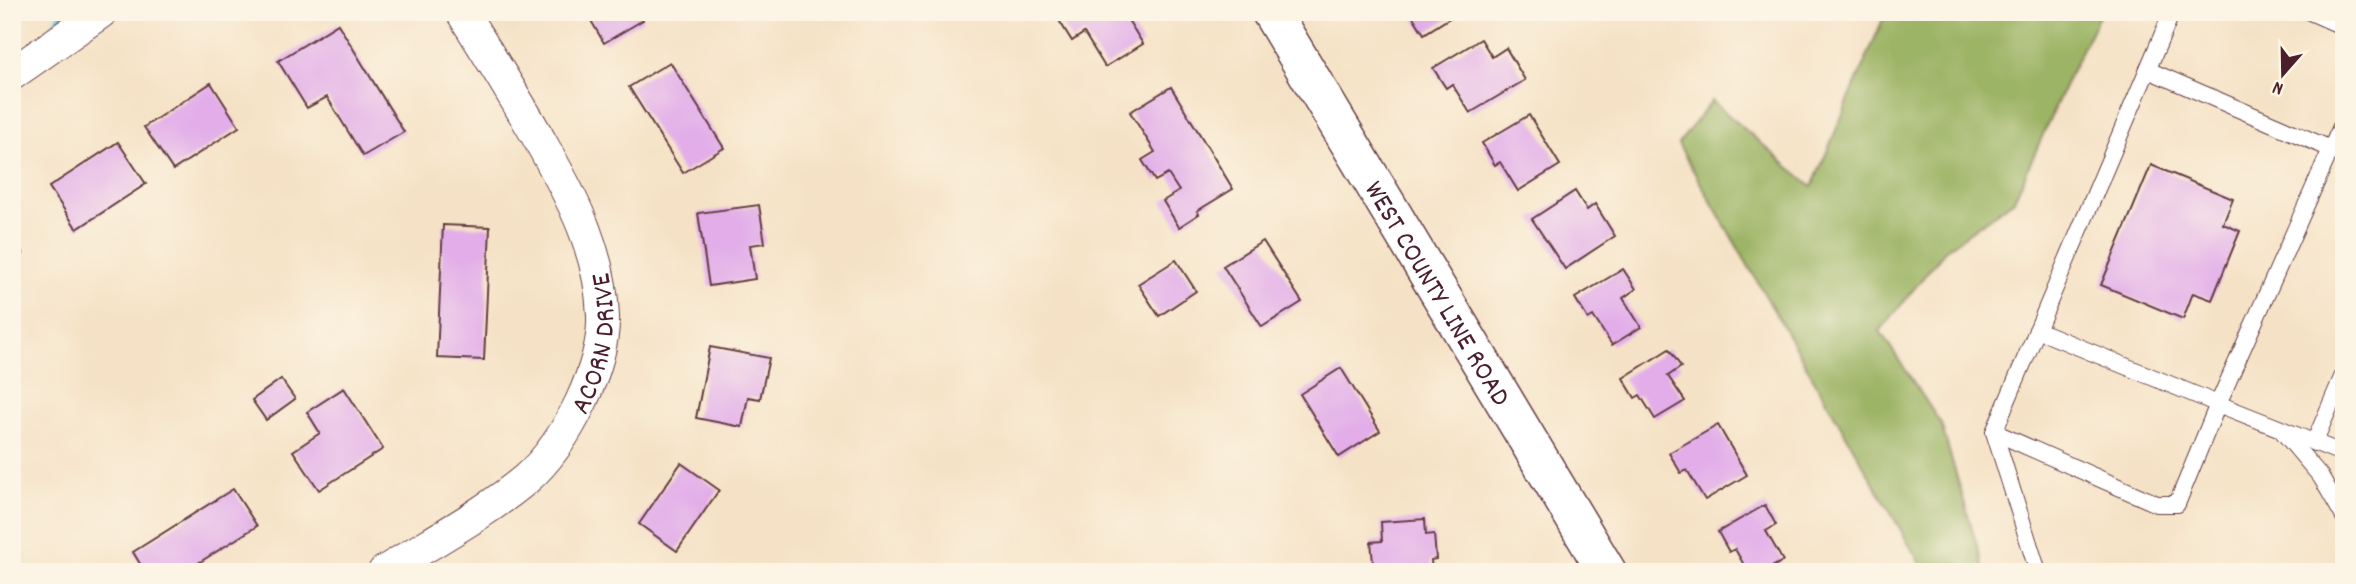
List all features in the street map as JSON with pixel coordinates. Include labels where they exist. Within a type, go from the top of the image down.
[{"type":"main road","name":"WEST COUNTY LINE ROAD","points":[[1270,12],[1607,572]]},
{"type":"street","points":[[12,74],[101,12]]},
{"type":"street","name":"ACORN DRIVE","points":[[384,572],[498,500],[527,478],[546,458],[574,416],[590,382],[600,347],[603,318],[600,279],[591,245],[576,208],[521,106],[462,12]]},
{"type":"lane","points":[[2038,572],[1994,432],[2172,12]]},
{"type":"lane","points":[[2310,12],[2344,27]]},
{"type":"lane","points":[[2148,70],[2337,152]]},
{"type":"lane","points":[[1994,432],[2158,504],[2177,504],[2218,404],[2337,152],[2344,120]]},
{"type":"lane","points":[[2037,330],[2344,454]]},
{"type":"lane","points":[[2314,443],[2344,373]]},
{"type":"lane","points":[[2281,430],[2321,477],[2344,517]]},
{"type":"green space","points":[[1886,12],[2101,12],[2068,78],[2014,200],[1946,249],[1880,331],[1941,424],[1985,572],[1925,572],[1678,144],[1712,101],[1812,187]]},
{"type":"building","points":[[586,12],[638,12],[643,20],[604,43]]},
{"type":"building","points":[[1123,12],[1143,44],[1105,67],[1084,33],[1072,41],[1055,14]]},
{"type":"building","points":[[1410,12],[1459,12],[1424,34]]},
{"type":"building","points":[[338,24],[404,132],[363,156],[327,97],[307,108],[278,61]]},
{"type":"building","points":[[1481,39],[1492,57],[1506,48],[1525,80],[1470,113],[1452,84],[1446,88],[1433,68]]},
{"type":"building","points":[[670,62],[724,148],[683,173],[629,87]]},
{"type":"building","points":[[211,83],[239,127],[173,170],[144,127]]},
{"type":"building","points":[[1171,87],[1233,189],[1197,211],[1199,214],[1179,227],[1163,201],[1179,191],[1168,174],[1155,181],[1142,160],[1155,152],[1130,112]]},
{"type":"building","points":[[1529,115],[1560,165],[1518,191],[1500,162],[1495,165],[1482,143]]},
{"type":"building","points":[[118,142],[146,184],[77,229],[49,187]]},
{"type":"building","points":[[2151,165],[2233,199],[2223,224],[2240,231],[2212,300],[2193,293],[2183,319],[2101,285]]},
{"type":"building","points":[[1575,191],[1587,210],[1595,204],[1615,236],[1565,269],[1532,219]]},
{"type":"building","points":[[759,205],[765,243],[750,245],[755,279],[709,286],[698,213]]},
{"type":"building","points":[[443,225],[490,227],[484,360],[437,358]]},
{"type":"building","points":[[12,237],[23,254],[12,261]]},
{"type":"building","points":[[1263,241],[1302,302],[1262,327],[1223,266]]},
{"type":"building","points":[[1176,260],[1196,291],[1159,316],[1138,284]]},
{"type":"building","points":[[1623,269],[1636,289],[1623,298],[1641,327],[1612,345],[1593,316],[1588,319],[1575,298]]},
{"type":"building","points":[[710,347],[769,358],[760,399],[748,397],[742,427],[696,418]]},
{"type":"building","points":[[1669,349],[1681,367],[1668,376],[1685,401],[1655,419],[1640,395],[1635,398],[1623,378]]},
{"type":"building","points":[[1341,368],[1380,431],[1339,457],[1300,394]]},
{"type":"building","points":[[281,379],[295,399],[266,420],[252,400]]},
{"type":"building","points":[[344,388],[383,449],[319,490],[293,451],[320,433],[307,412]]},
{"type":"building","points":[[1718,425],[1747,475],[1705,500],[1687,470],[1681,473],[1669,453]]},
{"type":"building","points":[[681,463],[719,490],[677,551],[639,524]]},
{"type":"building","points":[[233,489],[257,526],[184,572],[145,572],[133,552]]},
{"type":"building","points":[[1765,505],[1776,525],[1766,531],[1783,561],[1763,572],[1748,572],[1735,549],[1729,552],[1718,532]]},
{"type":"building","points":[[1425,519],[1426,535],[1434,534],[1436,559],[1431,560],[1432,572],[1374,572],[1371,542],[1382,541],[1381,522]]},
{"type":"waterway","points":[[53,32],[66,12]]}]
